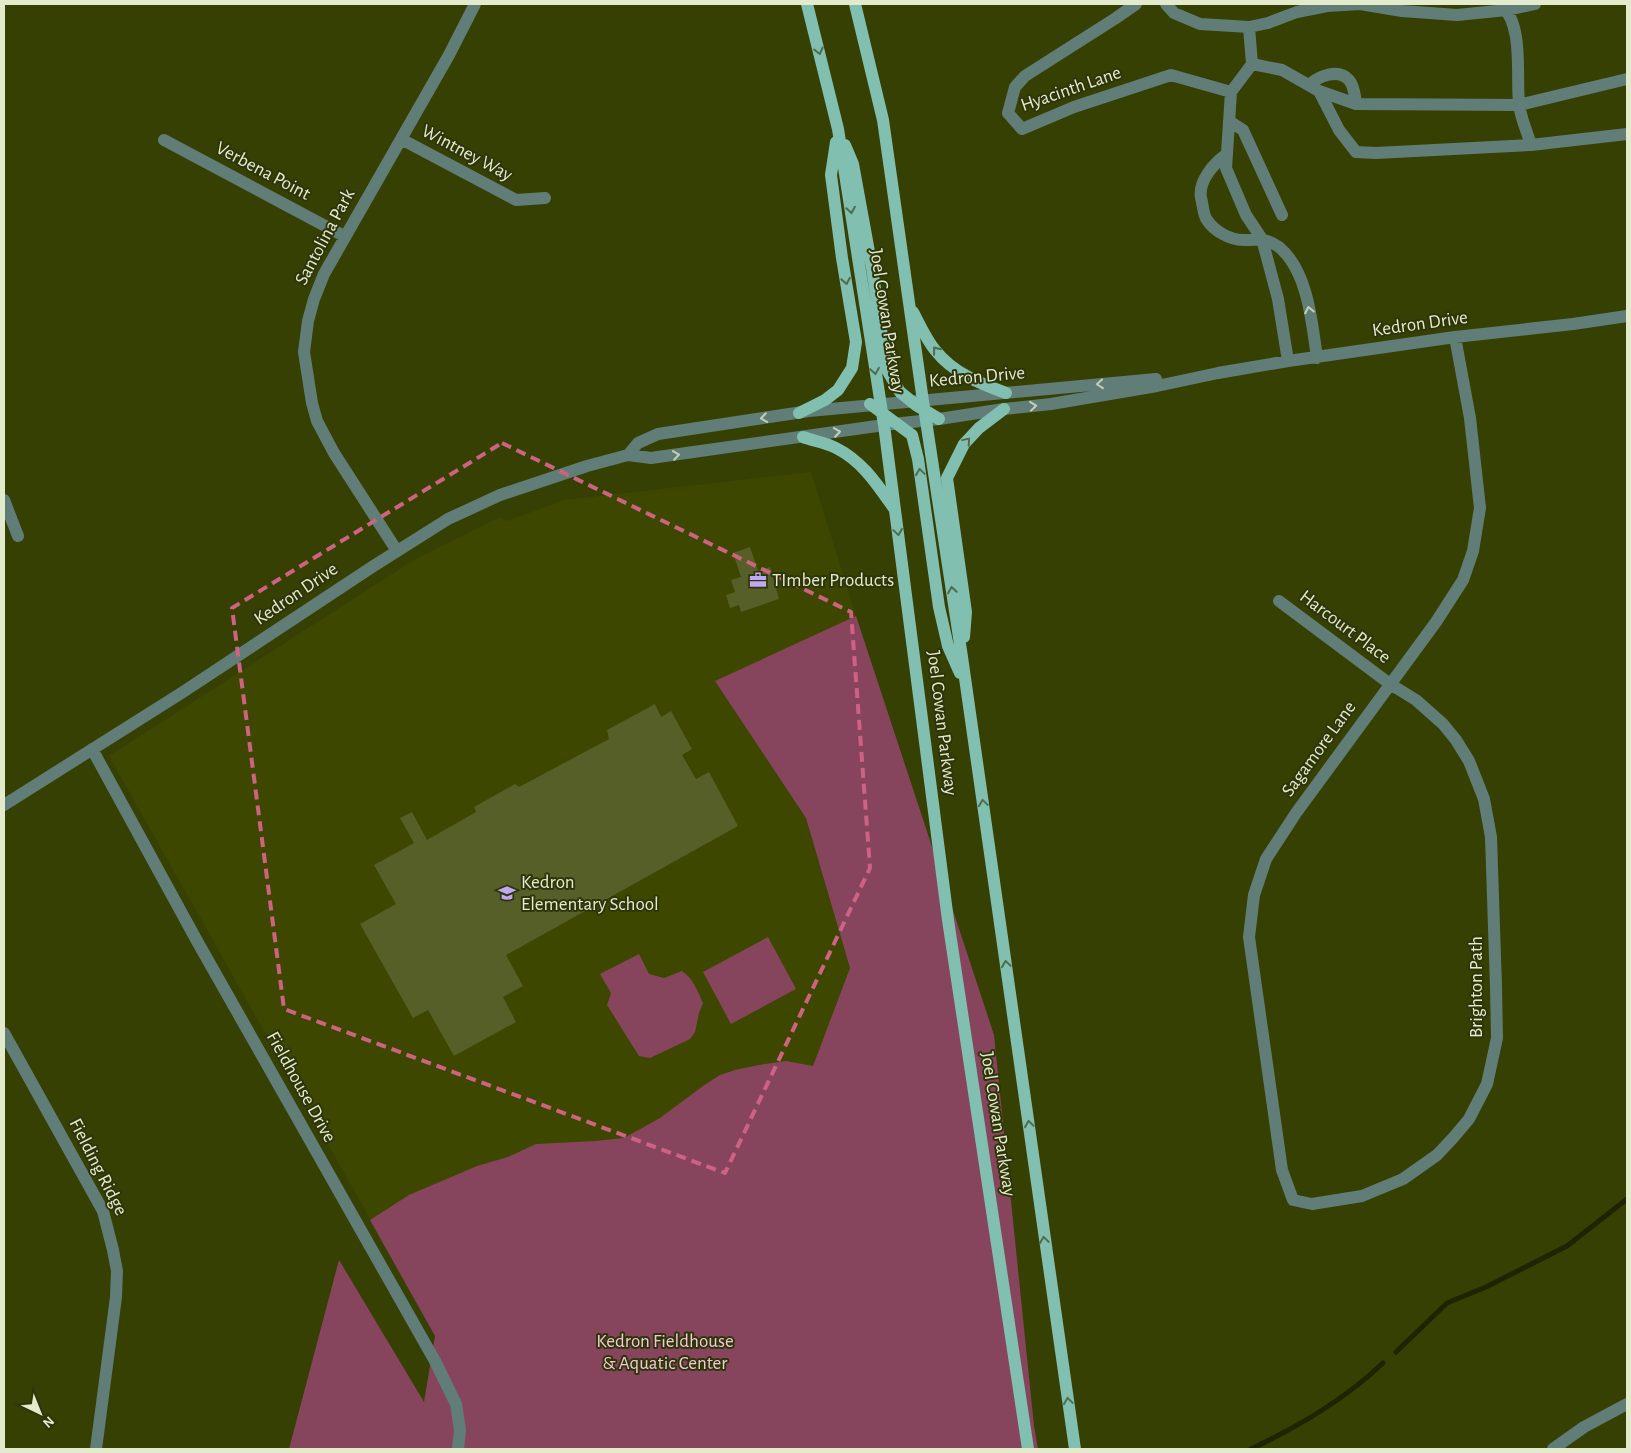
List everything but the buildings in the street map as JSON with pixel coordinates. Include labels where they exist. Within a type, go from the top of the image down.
[{"type":"main road","name":"Joel Cowan Parkway","points":[[807,4],[838,129],[882,414],[948,920],[1028,1449]]},
{"type":"main road","name":"Joel Cowan Parkway","points":[[855,4],[883,120],[967,690],[1075,1449]]},
{"type":"main road","points":[[838,129],[853,164],[872,268],[887,370],[900,392],[925,410]]},
{"type":"main road","points":[[799,413],[825,400],[838,390],[852,368],[856,342],[831,175],[838,129]]},
{"type":"main road","points":[[910,306],[935,350],[954,369],[979,383],[1006,393]]},
{"type":"main road","points":[[962,657],[966,612],[947,478],[964,444],[979,428],[1004,409]]},
{"type":"main road","points":[[882,414],[912,435],[918,459],[940,607],[948,646],[967,690]]},
{"type":"main road","points":[[803,437],[835,448],[858,462],[895,510]]},
{"type":"street","name":"Santolina Park","points":[[397,551],[325,438],[317,421],[309,393],[304,352],[308,321],[324,274],[344,236],[466,25],[475,4]]},
{"type":"street","name":"Hyacinth Lane","points":[[1136,4],[1025,76],[1015,87],[1008,113],[1022,129],[1074,107],[1171,75],[1231,92]]},
{"type":"street","points":[[1166,4],[1174,13],[1200,24],[1250,27],[1268,23],[1296,12],[1342,5],[1360,4],[1402,11],[1457,15],[1535,4]]},
{"type":"street","points":[[1503,7],[1516,36],[1519,105],[1531,144]]},
{"type":"street","points":[[1250,27],[1252,64],[1231,92],[1226,168],[1246,215],[1262,239],[1278,299],[1288,361]]},
{"type":"street","points":[[1252,64],[1282,70],[1314,88],[1356,104],[1519,105],[1627,79]]},
{"type":"street","points":[[1356,104],[1354,89],[1349,80],[1337,74],[1314,80],[1314,88],[1339,130],[1356,152],[1376,153],[1531,144],[1627,134]]},
{"type":"street","points":[[1229,121],[1243,130],[1282,215]]},
{"type":"street","name":"Wintney Way","points":[[401,139],[516,200],[545,198]]},
{"type":"street","name":"Verbena Point","points":[[164,140],[344,236]]},
{"type":"street","points":[[1227,154],[1217,161],[1209,171],[1200,192],[1206,220],[1223,235],[1240,240],[1262,239],[1279,248],[1293,264],[1302,281],[1309,305],[1317,358]]},
{"type":"street","name":"Kedron Drive","points":[[628,455],[638,443],[658,434],[799,413],[882,414],[925,410],[1004,409],[1051,404],[1288,361],[1627,316]]},
{"type":"street","name":"Sagamore Lane","points":[[1293,1200],[1282,1170],[1249,937],[1254,895],[1266,859],[1296,813],[1436,622],[1463,580],[1473,551],[1480,508],[1470,418],[1454,338]]},
{"type":"street","name":"Kedron Drive","points":[[4,804],[183,692],[448,519],[500,495],[551,477],[628,455],[651,458],[803,437],[882,414],[925,410],[1006,393],[1218,373]]},
{"type":"street","points":[[4,500],[18,536]]},
{"type":"street","name":"Harcourt Place","points":[[1279,601],[1390,684]]},
{"type":"street","name":"Brighton Path","points":[[1293,1200],[1312,1204],[1362,1196],[1403,1179],[1437,1154],[1469,1119],[1487,1084],[1497,1038],[1492,872],[1490,837],[1484,799],[1477,778],[1456,740],[1443,724],[1416,700],[1390,684]]},
{"type":"street","name":"Fieldhouse Drive","points":[[92,749],[197,941],[435,1360],[456,1404],[460,1430],[458,1449]]},
{"type":"street","name":"Fielding Ridge","points":[[4,1034],[102,1211],[112,1244],[117,1270],[116,1297],[96,1449]]},
{"type":"street","points":[[1553,1449],[1584,1428],[1627,1404]]},
{"type":"highlighted area","points":[[502,443],[851,612],[870,868],[725,1173],[284,1009],[232,608]]},
{"type":"shaded area","name":"Kedron Elementary School","points":[[811,472],[856,616],[738,675],[715,681],[806,818],[850,968],[760,1211],[436,1336],[109,756],[417,558],[500,517],[507,521],[564,500]]},
{"type":"green space","name":"Kedron Fieldhouse & Aquatic Center","points":[[856,616],[994,1035],[1034,1426],[1038,1449],[289,1449],[339,1260],[424,1402],[435,1336],[370,1220],[409,1195],[477,1166],[508,1157],[536,1144],[624,1138],[660,1118],[720,1075],[735,1070],[786,1061],[813,1066],[850,968],[806,818],[715,681]]},
{"type":"green space","points":[[768,937],[796,989],[731,1024],[703,972]]},
{"type":"green space","points":[[639,954],[649,974],[664,978],[682,971],[686,974],[695,986],[703,1003],[695,1032],[690,1039],[650,1058],[639,1056],[607,1005],[611,993],[600,974]]},
{"type":"waterway","points":[[1396,1352],[1447,1303],[1486,1287],[1567,1246],[1627,1199]]},
{"type":"waterway","points":[[1251,1449],[1286,1431],[1337,1400],[1383,1363]]},
{"type":"place","name":"TImber Products","points":[[758,580]]},
{"type":"place","name":"Kedron Elementary School","points":[[507,893]]}]
